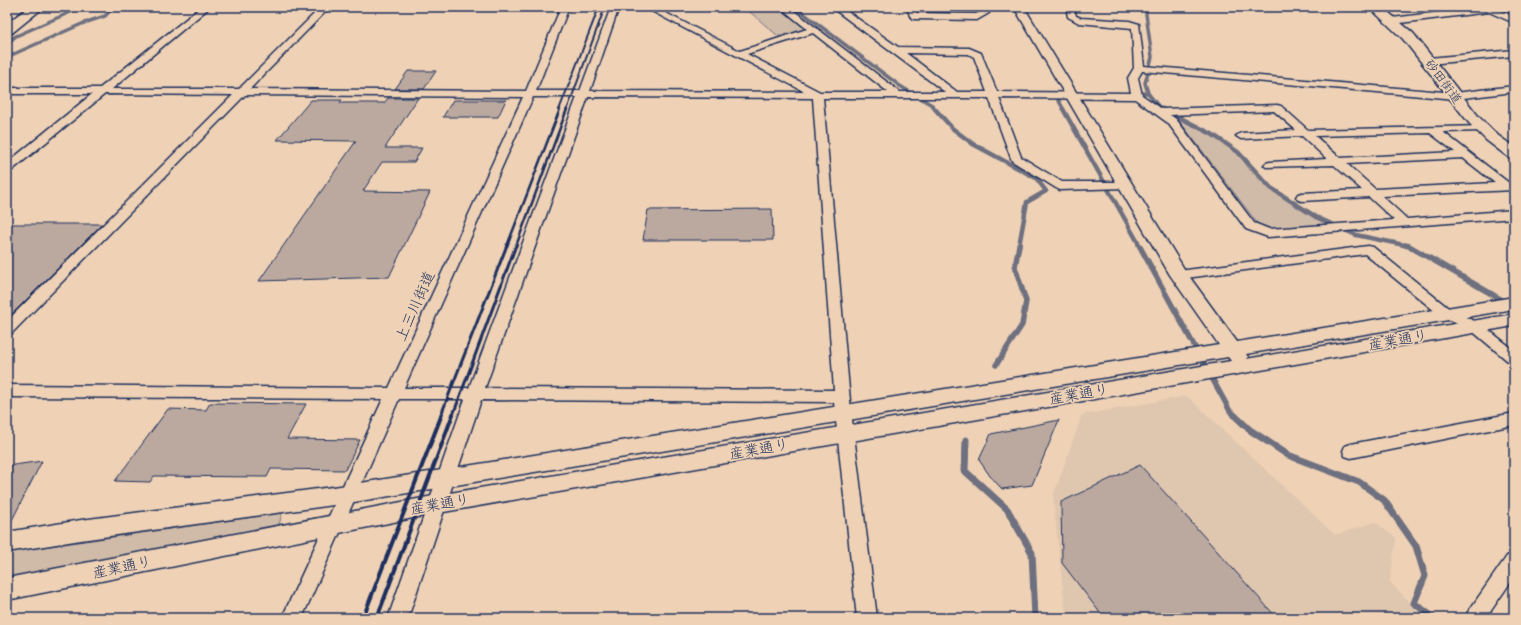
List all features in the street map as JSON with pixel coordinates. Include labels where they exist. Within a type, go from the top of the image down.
[{"type":"main road","points":[[7,30],[37,7]]},
{"type":"main road","name":"砂田街道","points":[[1375,7],[1408,36],[1481,128],[1514,154]]},
{"type":"street","points":[[7,169],[206,7]]},
{"type":"street","points":[[7,330],[326,7]]},
{"type":"street","name":"上三川街道","points":[[292,618],[530,93],[565,7]]},
{"type":"street","points":[[398,618],[476,394],[615,7]]},
{"type":"street","points":[[648,7],[818,95]]},
{"type":"street","points":[[784,7],[898,95]]},
{"type":"street","points":[[835,7],[896,50],[955,95]]},
{"type":"street","points":[[911,7],[914,16],[977,17],[985,13],[983,7]]},
{"type":"street","points":[[1019,7],[1179,275],[1232,349],[1247,366]]},
{"type":"street","points":[[1070,7],[1072,17],[1079,20],[1129,24],[1136,26],[1139,68],[1133,78],[1137,96]]},
{"type":"street","points":[[1392,21],[1489,8],[1514,20]]},
{"type":"street","points":[[739,54],[814,30]]},
{"type":"street","points":[[896,50],[969,51],[978,55],[1016,159],[1060,186],[1126,185]]},
{"type":"street","points":[[1429,61],[1514,52]]},
{"type":"street","points":[[1139,68],[1455,96],[1514,89]]},
{"type":"street","points":[[7,91],[955,95],[1072,97],[1137,96],[1172,121],[1250,226],[1268,233],[1514,214]]},
{"type":"street","points":[[818,95],[842,404],[867,618]]},
{"type":"street","points":[[1160,112],[1277,108],[1404,222]]},
{"type":"street","points":[[1241,136],[1481,128]]},
{"type":"street","points":[[1432,129],[1511,187]]},
{"type":"street","points":[[1270,165],[1466,155]]},
{"type":"street","points":[[1302,197],[1511,187]]},
{"type":"street","points":[[1179,275],[1368,250],[1447,314],[1476,327],[1514,358]]},
{"type":"street","name":"産業通り","points":[[7,542],[81,530],[348,494],[447,478],[842,404],[1232,349],[1514,303]]},
{"type":"street","name":"産業通り","points":[[7,589],[438,504],[1514,320]]},
{"type":"street","points":[[7,391],[476,394],[842,404]]},
{"type":"street","points":[[1351,451],[1514,419]]},
{"type":"street","points":[[1475,618],[1514,562]]},
{"type":"shaded area","points":[[744,7],[780,7],[807,28],[805,31],[787,37],[778,36]]},
{"type":"shaded area","points":[[1178,119],[1196,126],[1238,153],[1250,170],[1269,188],[1314,217],[1331,226],[1271,229],[1258,224]]},
{"type":"shaded area","points":[[1187,396],[1335,535],[1375,522],[1396,538],[1390,582],[1425,618],[1066,618],[1053,497],[1082,415]]},
{"type":"shaded area","points":[[282,513],[279,525],[7,579],[7,552]]},
{"type":"building","points":[[408,71],[436,71],[424,89],[395,89]]},
{"type":"building","points":[[388,98],[418,98],[385,148],[422,148],[414,162],[382,162],[363,191],[430,192],[389,277],[259,281],[356,141],[277,140],[311,100],[342,100],[340,103],[384,103]]},
{"type":"building","points":[[453,100],[506,100],[498,117],[443,117]]},
{"type":"building","points":[[772,209],[773,240],[643,240],[648,210]]},
{"type":"building","points":[[7,224],[102,224],[7,319]]},
{"type":"building","points":[[210,403],[306,404],[287,439],[360,440],[345,470],[271,469],[267,477],[154,476],[150,482],[115,481],[168,409],[206,410]]},
{"type":"building","points":[[1059,420],[1032,485],[1002,489],[990,476],[979,460],[991,434]]},
{"type":"building","points":[[42,461],[7,530],[7,466]]},
{"type":"building","points":[[1140,465],[1277,618],[1104,618],[1062,563],[1061,502]]},
{"type":"waterway","points":[[7,43],[16,36],[82,7]]},
{"type":"waterway","points":[[7,57],[84,23],[105,16],[111,10],[103,7]]},
{"type":"waterway","points":[[795,7],[900,86],[932,105],[936,110]]},
{"type":"waterway","points":[[1145,7],[1152,57],[1145,83],[1148,93]]},
{"type":"waterway","points":[[1134,93],[1148,93]]},
{"type":"waterway","points":[[1148,93],[1159,107],[1163,109]]},
{"type":"waterway","points":[[1057,94],[1055,94],[1064,110]]},
{"type":"waterway","points":[[935,109],[952,128],[973,144],[1036,178],[1046,191],[1027,202],[1019,246]]},
{"type":"waterway","points":[[1063,109],[1140,246]]},
{"type":"waterway","points":[[1163,109],[1212,134],[1238,152],[1271,188],[1316,217],[1356,235],[1409,246]]},
{"type":"waterway","points":[[996,365],[1022,325],[1026,301],[1015,267],[1019,245]]},
{"type":"waterway","points":[[1139,245],[1233,414]]},
{"type":"waterway","points":[[1405,245],[1409,246]]},
{"type":"waterway","points":[[1409,246],[1514,307]]},
{"type":"waterway","points":[[1233,414],[1250,430],[1288,455],[1359,482],[1384,500],[1416,546],[1425,576],[1414,603],[1434,618]]},
{"type":"waterway","points":[[966,440],[965,471],[1007,509],[1032,553],[1035,618]]},
{"type":"railway","points":[[559,110],[599,7]]},
{"type":"railway","points":[[567,110],[605,7]]},
{"type":"railway","points":[[507,246],[560,109]]},
{"type":"railway","points":[[516,246],[567,109]]},
{"type":"railway","points":[[441,415],[507,245]]},
{"type":"railway","points":[[453,415],[516,245]]},
{"type":"railway","points":[[363,618],[442,414]]},
{"type":"railway","points":[[377,618],[453,414]]}]
